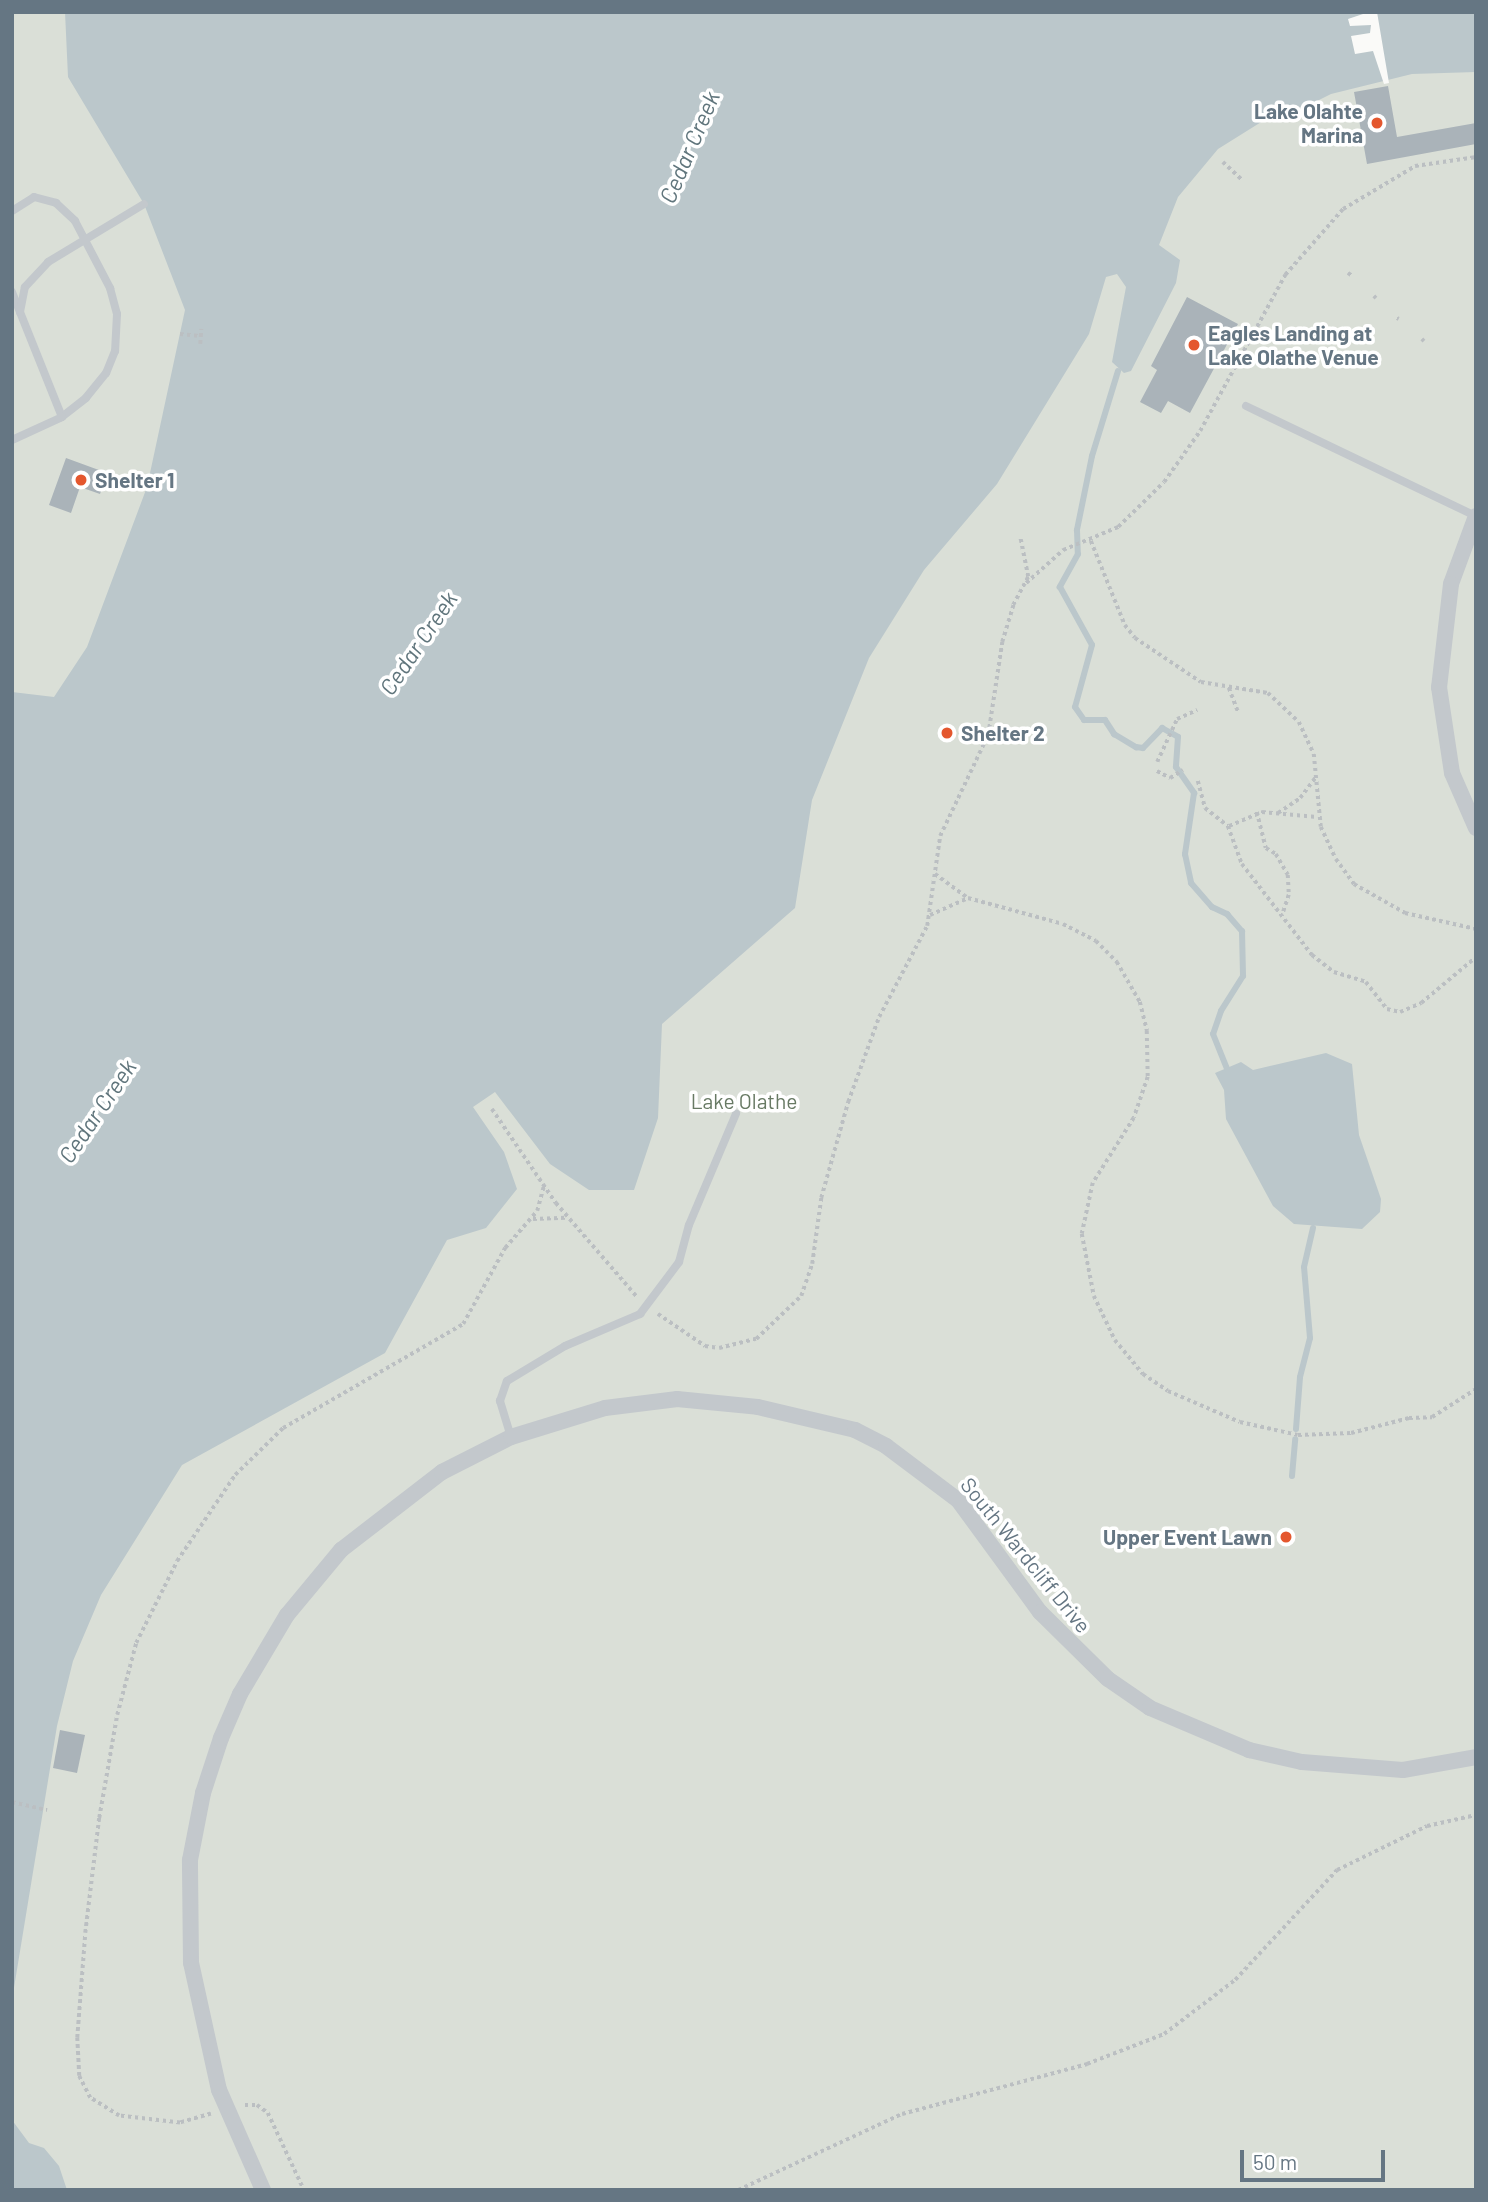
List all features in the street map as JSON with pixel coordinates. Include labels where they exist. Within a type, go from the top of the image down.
[{"type":"street","points":[[1476,516],[1451,584],[1439,687],[1451,773],[1476,828]]},
{"type":"street","name":"South Wardcliff Drive","points":[[263,2190],[219,2090],[191,1963],[190,1860],[217,1749],[240,1694],[264,1652],[309,1587],[341,1550],[442,1472],[511,1437],[605,1408],[677,1399],[758,1407],[855,1430],[887,1446],[958,1500],[1055,1629],[1108,1679],[1150,1708],[1239,1747],[1302,1762],[1403,1770],[1476,1757]]},
{"type":"lane","points":[[12,211],[34,197],[56,203],[85,239],[117,314],[115,351],[86,398],[62,417],[12,440]]},
{"type":"lane","points":[[20,316],[25,287],[36,272],[144,204]]},
{"type":"lane","points":[[12,292],[62,417]]},
{"type":"lane","points":[[1246,406],[1476,516]]},
{"type":"lane","points":[[511,1437],[500,1401],[507,1381],[565,1346],[640,1314],[679,1262],[689,1225],[736,1114]]},
{"type":"path","points":[[656,1313],[705,1346],[719,1348],[756,1339],[801,1296],[812,1264],[821,1198],[849,1102],[879,1017],[930,915],[946,818],[988,735],[1002,642],[1013,605],[1026,583],[1070,546],[1091,541],[1140,508],[1189,449],[1285,275],[1328,223],[1343,209],[1405,170],[1476,157]]},
{"type":"path","points":[[1223,162],[1241,178]]},
{"type":"path","points":[[200,344],[201,329]]},
{"type":"path","points":[[180,334],[200,337]]},
{"type":"path","points":[[1020,537],[1026,583]]},
{"type":"path","points":[[1091,541],[1129,631],[1186,675],[1229,688],[1257,689],[1283,704],[1307,732],[1317,776],[1317,817],[1335,859],[1369,895],[1405,913],[1476,929]]},
{"type":"path","points":[[1229,688],[1238,712]]},
{"type":"path","points":[[1157,762],[1177,719],[1197,710]]},
{"type":"path","points":[[1157,771],[1176,776],[1183,770]]},
{"type":"path","points":[[1278,813],[1300,798],[1317,776]]},
{"type":"path","points":[[1198,781],[1205,808],[1228,826],[1242,864],[1322,966],[1366,982],[1387,1009],[1399,1012],[1421,1003],[1476,957]]},
{"type":"path","points":[[1228,826],[1257,812],[1317,817]]},
{"type":"path","points":[[1257,812],[1266,848],[1276,854],[1288,875],[1289,895],[1283,913]]},
{"type":"path","points":[[935,874],[968,898],[1063,924],[1096,941],[1117,962],[1140,1002],[1147,1031],[1148,1077],[1134,1118],[1093,1183],[1082,1234],[1099,1308],[1115,1340],[1143,1374],[1168,1391],[1240,1422],[1298,1435],[1343,1434],[1409,1418],[1432,1417],[1476,1389]]},
{"type":"path","points":[[930,915],[968,898]]},
{"type":"path","points":[[492,1109],[568,1219],[640,1300]]},
{"type":"path","points":[[216,2113],[180,2123],[119,2116],[90,2098],[79,2076],[77,2039],[85,1933],[99,1818],[117,1715],[136,1643],[160,1591],[215,1501],[270,1437],[455,1332],[470,1315],[505,1248],[533,1219],[544,1184]]},
{"type":"path","points":[[533,1219],[568,1219]]},
{"type":"path","points":[[12,1802],[47,1810]]},
{"type":"path","points":[[738,2190],[902,2114],[1087,2064],[1164,2034],[1235,1980],[1337,1870],[1427,1826],[1476,1815]]},
{"type":"path","points":[[236,2107],[257,2105],[268,2113],[304,2190]]},
{"type":"green space","name":"Lake Olathe","points":[[12,12],[1476,12],[1476,2190],[12,2190]]},
{"type":"water","name":"Lake Olathe","points":[[65,12],[1476,12],[1476,72],[1412,74],[1331,94],[1305,107],[1282,109],[1218,149],[1178,197],[1159,245],[1180,260],[1176,283],[1131,371],[1124,373],[1112,362],[1126,287],[1117,274],[1106,277],[1089,334],[997,484],[924,570],[869,658],[812,800],[795,908],[662,1024],[658,1118],[634,1190],[589,1190],[550,1164],[495,1092],[473,1107],[504,1152],[517,1189],[486,1228],[447,1240],[385,1353],[182,1465],[101,1595],[73,1661],[57,1726],[12,2000],[12,692],[54,697],[87,647],[147,487],[185,310],[144,204],[68,77]]},
{"type":"water","points":[[1326,1053],[1352,1064],[1359,1135],[1381,1199],[1380,1212],[1362,1229],[1294,1224],[1273,1206],[1226,1119],[1224,1090],[1215,1073],[1241,1062],[1253,1070]]},
{"type":"water","points":[[12,2120],[29,2143],[44,2148],[59,2166],[67,2190],[12,2190]]},
{"type":"pier","points":[[1377,12],[1389,83],[1384,84],[1373,51],[1355,54],[1351,36],[1370,33],[1371,25],[1350,26],[1348,19]]},
{"type":"building","name":"Lake Olahte Marina","points":[[1388,86],[1397,137],[1476,123],[1476,144],[1367,164],[1354,92]]},
{"type":"building","name":"Eagles Landing at Lake Olathe Venue","points":[[1187,297],[1238,324],[1190,413],[1168,401],[1161,413],[1140,402],[1157,370],[1151,366]]},
{"type":"building","name":"Shelter 1","points":[[66,458],[107,473],[100,494],[80,487],[71,513],[49,505]]},
{"type":"building","points":[[60,1730],[85,1735],[77,1773],[53,1768]]},
{"type":"waterway","points":[[1118,371],[1092,456],[1077,530],[1078,554],[1060,587],[1092,645],[1075,707],[1084,720],[1105,720],[1114,734],[1136,747],[1143,748],[1162,728],[1178,737],[1176,767],[1194,793],[1185,854],[1191,883],[1212,907],[1227,914],[1242,931],[1243,976],[1221,1011],[1213,1034],[1227,1068]]},
{"type":"waterway","points":[[1296,1429],[1300,1377],[1310,1338],[1304,1267],[1313,1228]]},
{"type":"waterway","points":[[1292,1476],[1295,1439]]},
{"type":"place","name":"Lake Olahte Marina","points":[[1377,123]]},
{"type":"place","name":"Eagles Landing at Lake Olathe Venue","points":[[1194,345]]},
{"type":"place","name":"Shelter 1","points":[[81,480]]},
{"type":"place","name":"Shelter 2","points":[[947,733]]},
{"type":"place","name":"Upper Event Lawn","points":[[1286,1537]]},
{"type":"water label","name":"Cedar Creek","points":[[689,147]]},
{"type":"water label","name":"Cedar Creek","points":[[418,643]]},
{"type":"water label","name":"Cedar Creek","points":[[97,1111]]}]
